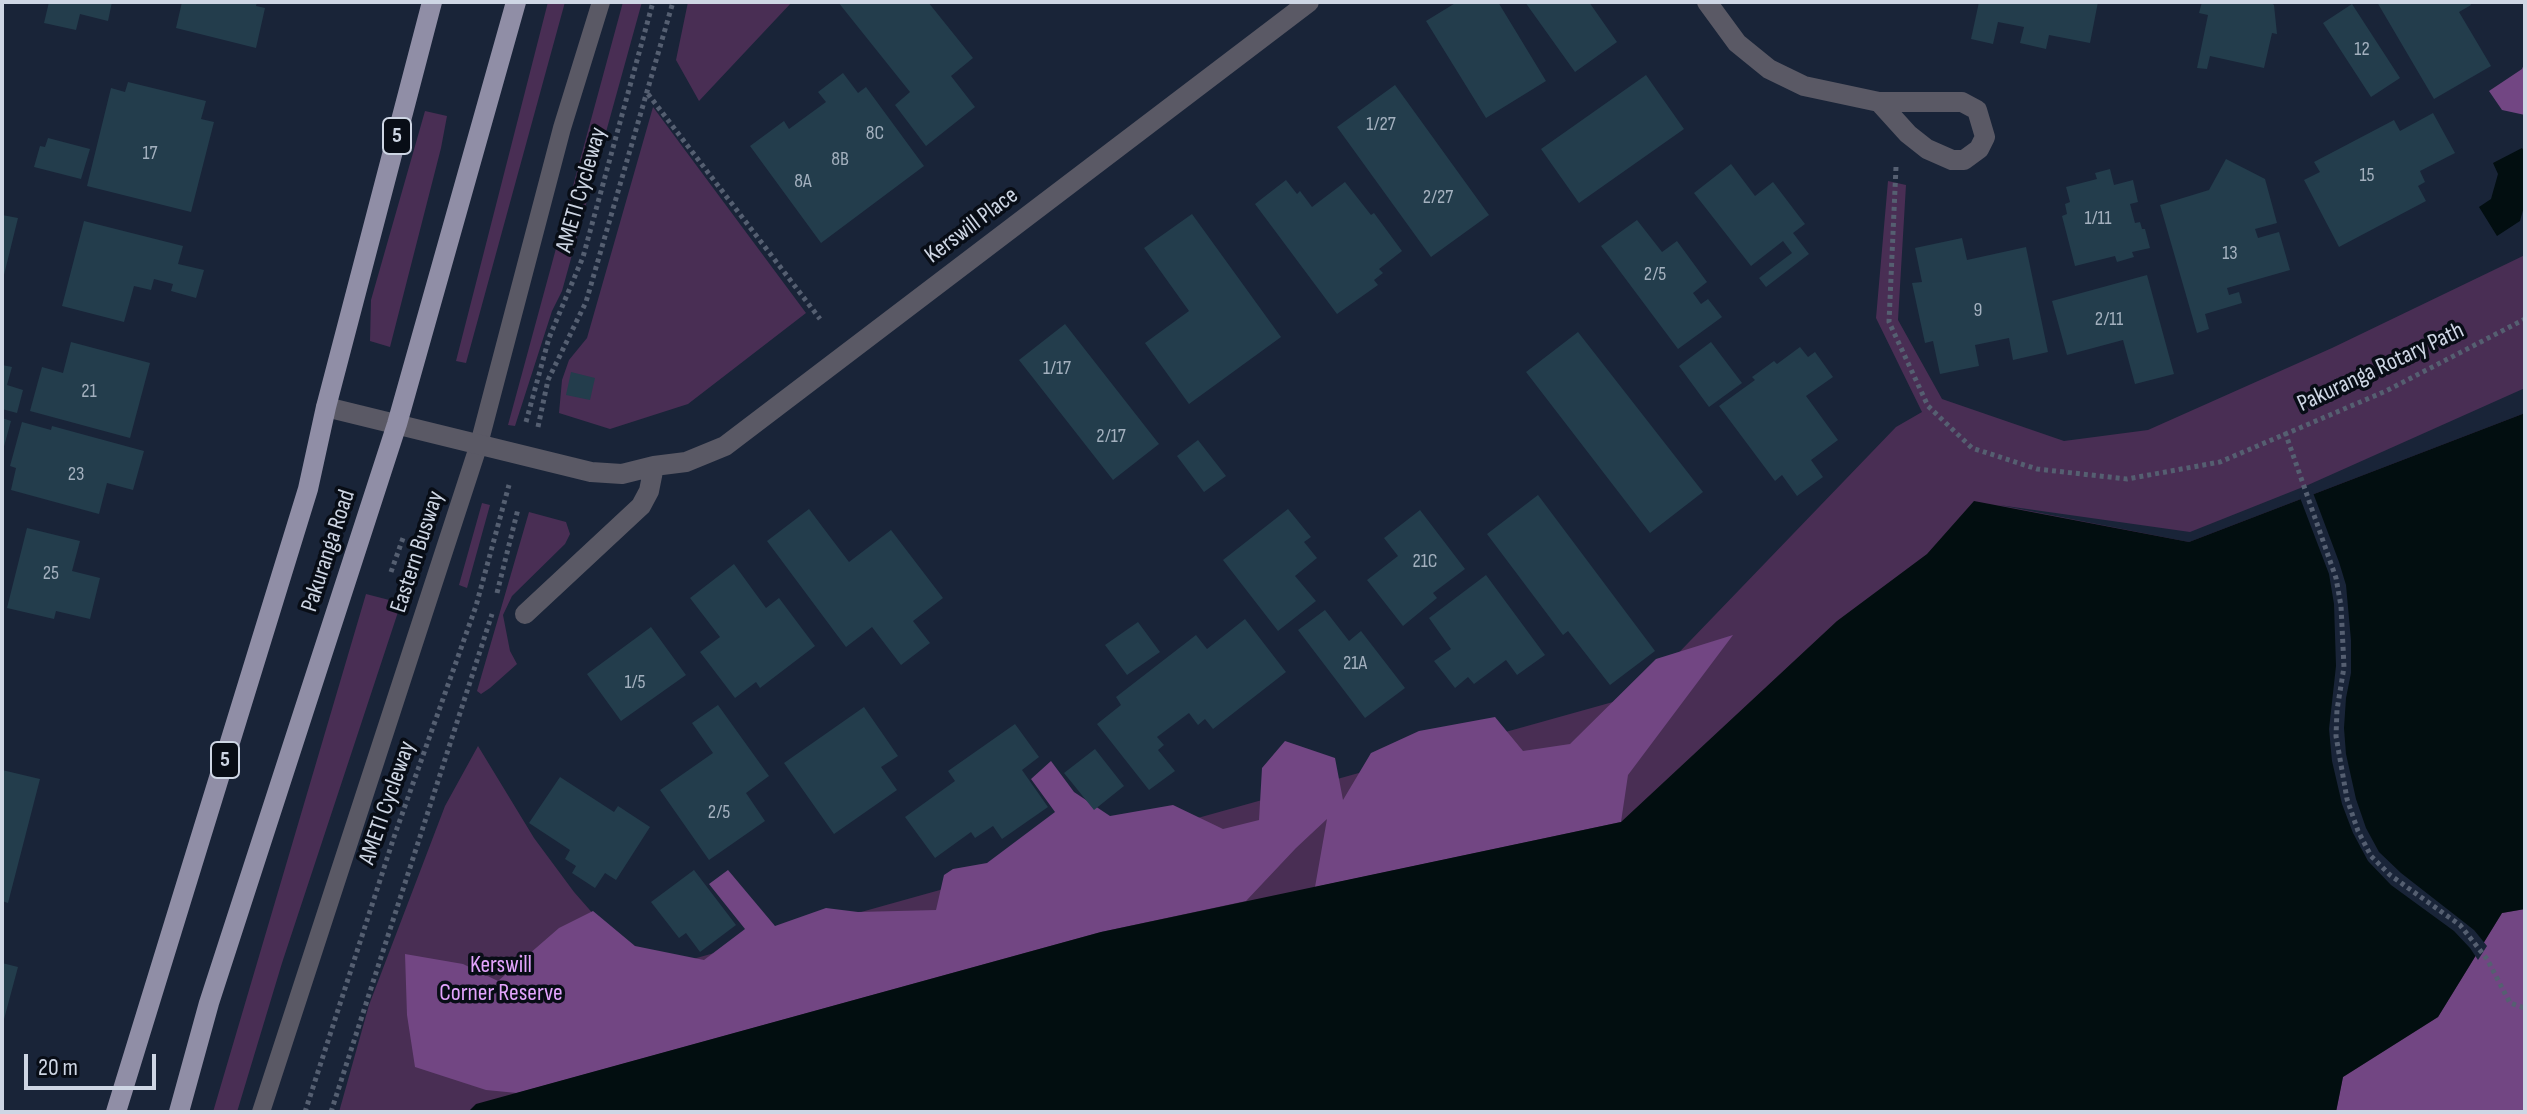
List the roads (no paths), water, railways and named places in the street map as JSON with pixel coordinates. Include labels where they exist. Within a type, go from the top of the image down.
[{"type":"main road","name":"Pakuranga Road","points":[[116,1112],[300,518],[432,2]]},
{"type":"main road","name":"Pakuranga Road","points":[[179,1112],[209,1003],[397,424],[516,2]]},
{"type":"street","name":"Kerswill Place","points":[[326,407],[591,472],[622,474],[686,462],[725,446],[1309,2]]},
{"type":"street","points":[[1707,2],[1737,43],[1769,69],[1804,86],[1879,102],[1962,102],[1977,110],[1985,137],[1979,149],[1964,160],[1952,160],[1927,149],[1903,130],[1879,102]]},
{"type":"street","points":[[525,614],[641,506],[649,491],[654,466]]},
{"type":"lane","name":"Eastern Busway","points":[[261,1112],[479,444],[562,128],[601,2]]},
{"type":"park label","name":"Kerswill Corner Reserve","points":[[501,980]]}]
